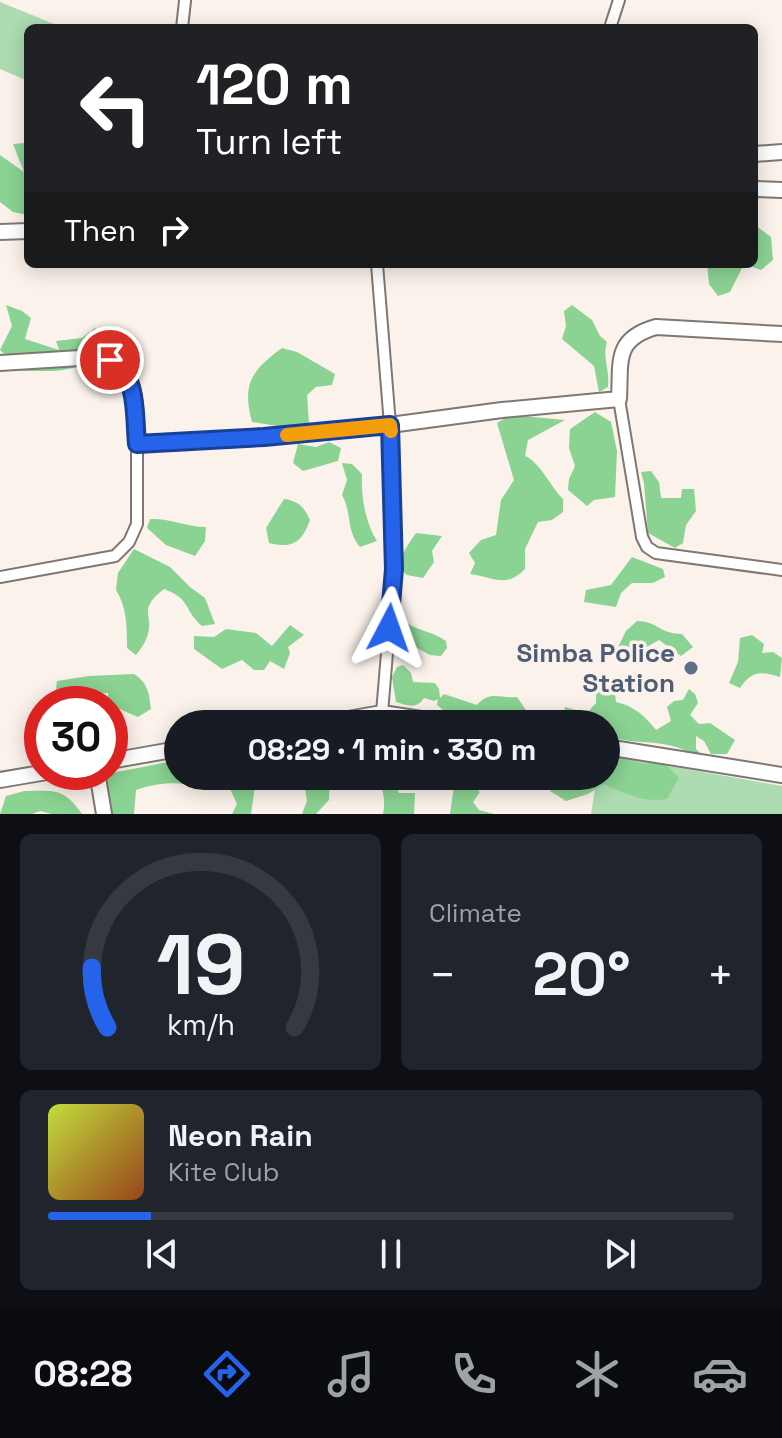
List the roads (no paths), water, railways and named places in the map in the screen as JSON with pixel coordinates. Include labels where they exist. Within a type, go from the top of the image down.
[{"type":"street","points":[[178,0],[186,0],[183,24]]},
{"type":"street","points":[[611,24],[619,0]]},
{"type":"street","points":[[758,154],[782,152]]},
{"type":"street","points":[[758,189],[782,190]]},
{"type":"street","points":[[0,232],[24,231]]},
{"type":"street","points":[[377,268],[390,425],[394,569],[382,710]]},
{"type":"street","points":[[782,334],[656,327],[641,331],[629,339],[622,349],[619,399],[642,537],[647,547],[656,553],[782,570]]},
{"type":"street","points":[[0,363],[96,357],[124,368],[131,382],[137,444],[137,524],[129,542],[115,556],[0,577]]},
{"type":"street","points":[[137,444],[264,437],[619,399]]},
{"type":"street","points":[[620,749],[782,775]]},
{"type":"street","points":[[128,758],[164,751]]},
{"type":"street","points":[[0,780],[24,776]]},
{"type":"street","points":[[100,790],[104,814]]},
{"type":"place","name":"Simba Police Station","points":[[691,668]]}]
